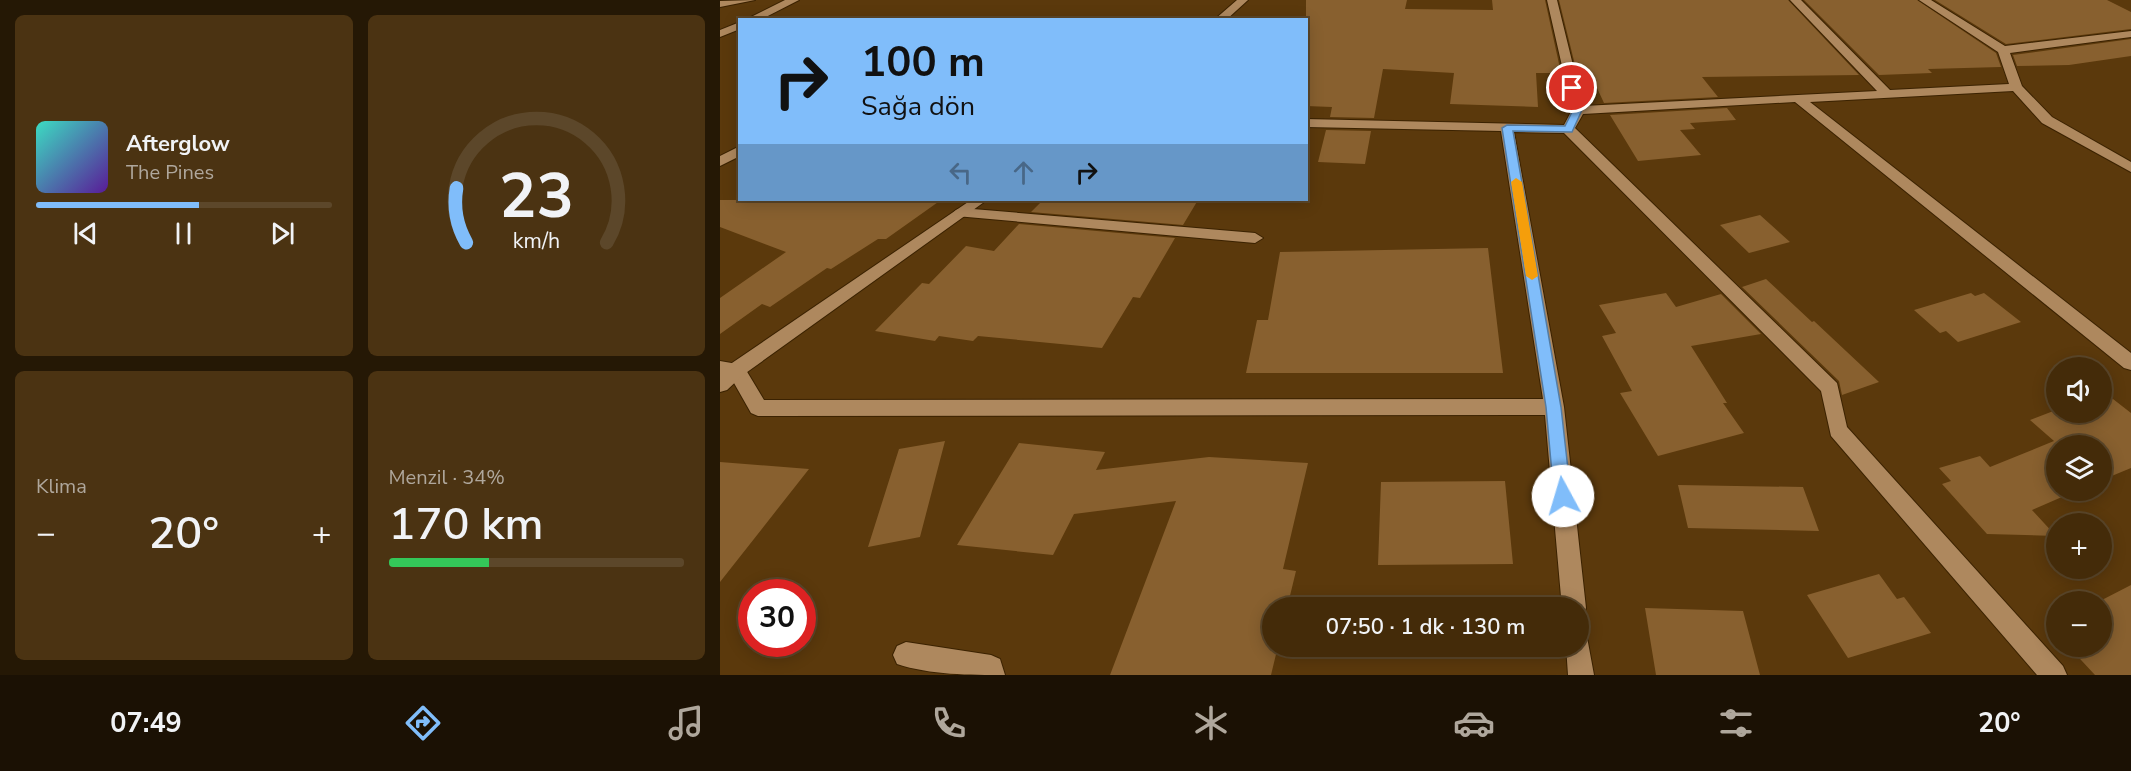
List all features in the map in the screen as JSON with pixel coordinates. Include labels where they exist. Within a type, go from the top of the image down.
[{"type":"street","points":[[720,4],[750,0]]},
{"type":"street","points":[[753,18],[794,0]]},
{"type":"street","points":[[1221,18],[1243,0]]},
{"type":"street","points":[[1552,0],[1578,110],[1568,129]]},
{"type":"street","points":[[1795,0],[1884,92]]},
{"type":"street","points":[[1924,0],[2003,50],[2016,87],[2047,120],[2131,168]]},
{"type":"street","points":[[720,34],[738,26]]},
{"type":"street","points":[[2003,50],[2131,34]]},
{"type":"street","points":[[1578,110],[1884,92],[2016,87]]},
{"type":"street","points":[[1796,97],[2131,363]]},
{"type":"street","points":[[1308,123],[1568,129],[1830,388],[1839,430],[2054,675]]},
{"type":"street","points":[[1507,128],[1554,407],[1573,597]]},
{"type":"street","points":[[720,162],[738,151]]},
{"type":"street","points":[[720,386],[728,369],[979,201]]},
{"type":"street","points":[[961,213],[1255,238]]},
{"type":"street","points":[[728,369],[758,408],[1554,407]]},
{"type":"street","points":[[906,655],[991,668],[992,675]]},
{"type":"street","points":[[1579,657],[1581,675]]},
{"type":"building","points":[[1306,0],[1407,0],[1405,9],[1493,10],[1492,0],[1545,0],[1561,73],[1536,73],[1538,107],[1450,104],[1454,73],[1383,69],[1374,118],[1330,117],[1332,107],[1308,106],[1308,18],[1306,18]]},
{"type":"building","points":[[1559,0],[1788,0],[1859,75],[1702,77],[1718,97],[1604,103],[1590,73],[1577,73]]},
{"type":"building","points":[[1804,0],[1917,0],[1996,53],[2001,67],[1928,69],[1932,73],[1879,75]]},
{"type":"building","points":[[1935,0],[2107,0],[2131,12],[2131,29],[2006,44]]},
{"type":"building","points":[[2131,39],[2131,56],[2069,65],[2017,66],[2013,55]]},
{"type":"building","points":[[1727,108],[1736,120],[1690,123],[1695,129],[1680,130],[1701,155],[1638,161],[1610,115]]},
{"type":"building","points":[[1326,130],[1371,131],[1365,164],[1318,162]]},
{"type":"building","points":[[720,200],[940,201],[886,239],[878,239],[831,269],[827,268],[770,307],[762,304],[720,334],[720,298],[786,252],[720,227]]},
{"type":"building","points":[[1042,201],[1197,201],[1183,225],[1031,212]]},
{"type":"building","points":[[1760,215],[1790,242],[1749,253],[1720,225]]},
{"type":"building","points":[[1019,224],[1175,238],[1140,298],[1133,297],[1102,348],[978,336],[973,341],[939,336],[935,341],[875,331],[922,283],[929,284],[966,246],[994,251]]},
{"type":"building","points":[[1488,248],[1503,373],[1246,373],[1257,320],[1268,320],[1280,252]]},
{"type":"building","points":[[1766,279],[1879,382],[1842,395],[1839,381],[1742,287]]},
{"type":"building","points":[[1666,293],[1676,307],[1721,294],[1761,334],[1691,346],[1727,403],[1723,403],[1744,433],[1658,456],[1620,393],[1632,391],[1602,336],[1616,333],[1599,305]]},
{"type":"building","points":[[1971,293],[1975,296],[1984,293],[2021,322],[1958,342],[1946,331],[1940,333],[1914,310]]},
{"type":"building","points":[[2112,398],[2131,413],[2131,468],[2112,476],[2112,435],[2047,435],[2030,420],[2046,414],[2046,423],[2112,423]]},
{"type":"building","points":[[945,441],[920,537],[868,547],[899,449]]},
{"type":"building","points":[[1019,443],[1105,452],[1096,470],[1209,457],[1308,463],[1283,569],[1296,571],[1290,597],[1262,597],[1262,657],[1275,657],[1271,675],[1110,675],[1176,501],[1074,514],[1053,555],[957,545]]},
{"type":"building","points":[[2046,444],[2046,501],[2053,501],[2032,510],[2046,525],[2046,536],[1987,534],[1942,484],[1951,481],[1939,468],[1980,456],[1990,467]]},
{"type":"building","points":[[720,462],[809,469],[720,582]]},
{"type":"building","points":[[1505,481],[1513,564],[1378,565],[1381,482]]},
{"type":"building","points":[[1678,485],[1803,487],[1819,531],[1688,528]]},
{"type":"building","points":[[1879,574],[1897,599],[1904,597],[1931,633],[1848,658],[1807,595]]},
{"type":"building","points":[[2131,585],[2131,675],[2095,675],[2078,657],[2112,657],[2112,595]]},
{"type":"building","points":[[1645,608],[1743,611],[1760,675],[1656,675]]},
{"type":"slow traffic","points":[[1516,182],[1532,276]]},
{"type":"route","points":[[1563,496],[1554,407],[1507,128],[1568,129],[1578,110],[1572,88]]}]
